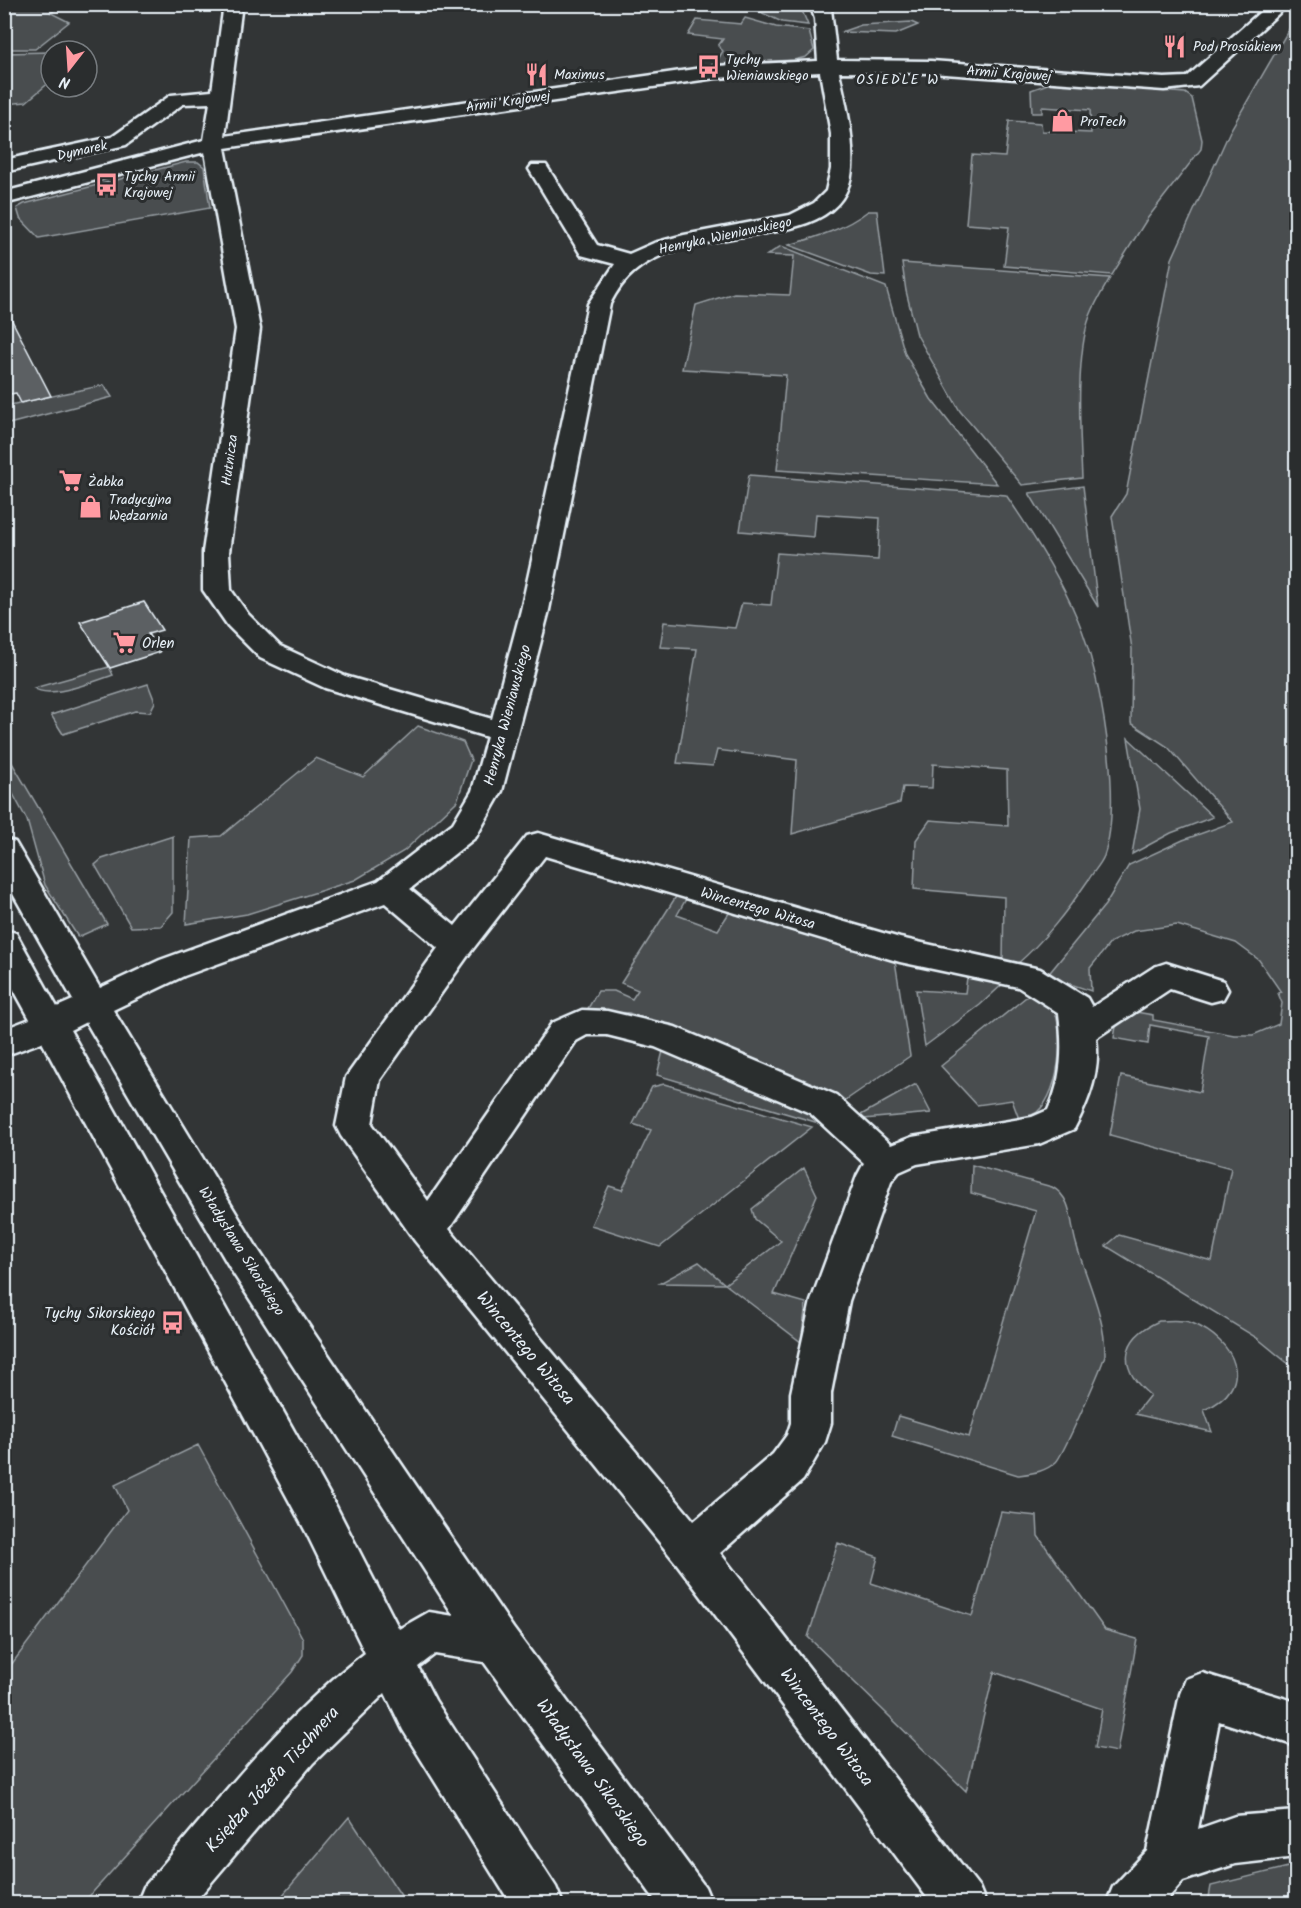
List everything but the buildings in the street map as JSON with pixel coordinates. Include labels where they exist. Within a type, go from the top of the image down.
[{"type":"street","name":"Hutnicza","points":[[233,4],[214,144],[248,329],[216,552],[217,590],[238,620],[270,652],[335,682],[504,732]]},
{"type":"street","name":"Henryka Wieniawskiego","points":[[4,1043],[52,1024],[172,968],[389,889],[465,830],[487,791],[504,732],[535,609],[599,304],[609,285],[631,261],[657,247],[795,221],[825,207],[839,184],[842,158],[824,14],[819,4]]},
{"type":"street","name":"Armii Krajowej","points":[[4,198],[214,144],[681,76],[829,66],[931,67],[1164,84],[1192,82],[1280,4]]},
{"type":"street","name":"Dymarek","points":[[4,166],[91,149],[119,141],[178,99],[220,96]]},
{"type":"street","points":[[539,169],[589,250],[631,261]]},
{"type":"street","name":"Wincentego Witosa","points":[[886,1162],[921,1148],[1039,1130],[1051,1126],[1064,1114],[1072,1096],[1080,1058],[1075,1007],[1028,977],[900,950],[538,843],[457,946],[363,1077],[354,1126],[428,1230],[692,1550],[962,1904]]},
{"type":"street","name":"Władysława Sikorskiego","points":[[4,849],[93,1005],[246,1262],[497,1643],[688,1904]]},
{"type":"street","points":[[389,889],[457,946]]},
{"type":"street","points":[[4,941],[52,1024],[321,1519],[419,1715],[539,1904]]},
{"type":"street","points":[[1079,1032],[1166,975],[1211,990]]},
{"type":"street","points":[[428,1230],[564,1032],[582,1022],[607,1023],[663,1036],[823,1104],[886,1162],[871,1183],[830,1301],[811,1393],[811,1423],[801,1450],[788,1467],[692,1550]]},
{"type":"street","points":[[390,1660],[429,1633],[497,1643]]},
{"type":"street","name":"Księdza Józefa Tischnera","points":[[161,1904],[296,1749],[347,1697],[390,1660]]},
{"type":"street","points":[[1168,1863],[1202,1694],[1296,1724]]},
{"type":"street","points":[[1130,1904],[1168,1863],[1235,1840],[1296,1834]]},
{"type":"shaded area","points":[[4,5],[62,5],[51,13],[69,22],[48,39],[39,39],[39,46],[35,49],[5,49]]},
{"type":"shaded area","points":[[725,5],[794,5],[801,8],[808,25],[782,22],[754,9],[724,8]]},
{"type":"shaded area","points":[[1296,17],[1296,1370],[1257,1338],[1106,1246],[1119,1235],[1212,1261],[1231,1168],[1110,1135],[1121,1076],[1200,1092],[1209,1036],[1150,1025],[1148,1044],[1114,1038],[1119,1009],[1153,1015],[1153,1020],[1234,1035],[1253,1035],[1279,1024],[1282,1003],[1278,993],[1281,992],[1259,960],[1236,943],[1177,925],[1134,931],[1111,942],[1090,968],[1091,991],[1047,976],[1105,905],[1129,865],[1183,840],[1233,822],[1168,747],[1131,723],[1132,649],[1112,516],[1126,494],[1172,259],[1230,131]]},
{"type":"shaded area","points":[[745,18],[776,27],[809,31],[814,50],[806,57],[794,60],[715,64],[723,51],[718,46],[723,39],[688,35],[697,20],[741,24]]},
{"type":"shaded area","points":[[911,22],[918,25],[896,34],[841,32],[861,25]]},
{"type":"shaded area","points":[[39,52],[39,91],[26,102],[5,104],[5,53]]},
{"type":"shaded area","points":[[1053,82],[1185,93],[1192,98],[1202,140],[1201,149],[1147,219],[1112,275],[1004,266],[1009,227],[966,224],[972,155],[1005,157],[1009,121],[1041,123],[1042,131],[1091,133],[1090,110],[1042,107],[1042,113],[1032,113],[1031,90]]},
{"type":"shaded area","points":[[186,162],[198,162],[204,167],[210,208],[39,238],[20,218],[17,208],[24,204]]},
{"type":"shaded area","points":[[868,211],[877,211],[885,276],[871,275],[789,245],[840,228]]},
{"type":"shaded area","points":[[781,246],[886,287],[905,354],[931,399],[997,484],[777,470],[786,375],[682,369],[696,305],[734,293],[790,295],[794,256],[767,255]]},
{"type":"shaded area","points":[[902,263],[1110,278],[1090,316],[1082,352],[1080,440],[1082,478],[1022,485],[960,411],[917,335]]},
{"type":"shaded area","points":[[104,385],[112,397],[5,425],[5,406]]},
{"type":"shaded area","points":[[749,475],[1006,495],[1054,571],[1078,620],[1101,704],[1110,771],[1109,832],[1104,856],[1099,865],[1055,925],[1016,965],[1003,961],[1004,897],[914,889],[916,840],[930,820],[1008,826],[1007,770],[933,764],[932,788],[903,787],[900,803],[792,834],[797,760],[717,750],[713,766],[677,763],[697,649],[660,647],[664,622],[735,628],[742,603],[771,605],[777,553],[878,560],[880,518],[816,514],[814,537],[740,531]]},
{"type":"shaded area","points":[[1083,486],[1098,607],[1029,493]]},
{"type":"shaded area","points":[[109,667],[113,675],[72,688],[50,692],[34,688]]},
{"type":"shaded area","points":[[148,684],[155,702],[150,712],[135,711],[63,734],[51,715]]},
{"type":"shaded area","points":[[418,726],[463,742],[471,760],[457,801],[404,851],[355,880],[247,914],[186,924],[191,838],[221,836],[316,758],[363,777]]},
{"type":"shaded area","points":[[1128,738],[1213,817],[1171,833],[1132,854],[1140,809]]},
{"type":"shaded area","points":[[4,751],[107,924],[78,937],[45,885],[27,820],[5,779]]},
{"type":"shaded area","points":[[173,836],[173,912],[161,926],[131,927],[95,865],[102,859]]},
{"type":"shaded area","points":[[677,895],[686,899],[677,915],[718,930],[729,913],[895,961],[910,1056],[843,1102],[741,1056],[629,1013],[587,1010],[598,991],[614,991],[632,999],[638,990],[621,983]]},
{"type":"shaded area","points":[[968,970],[1006,981],[980,1005],[925,1046],[916,990],[965,993]]},
{"type":"shaded area","points":[[1036,989],[1047,997],[1054,1008],[1058,1022],[1059,1056],[1052,1089],[1045,1103],[1037,1112],[1019,1119],[1012,1100],[977,1105],[941,1066]]},
{"type":"shaded area","points":[[664,1047],[818,1115],[822,1124],[657,1075]]},
{"type":"shaded area","points":[[664,1084],[812,1127],[660,1247],[591,1225],[609,1186],[622,1190],[651,1130],[633,1124],[652,1087]]},
{"type":"shaded area","points":[[916,1084],[931,1113],[852,1120]]},
{"type":"shaded area","points":[[972,1165],[1052,1187],[1064,1198],[1102,1325],[1105,1354],[1074,1427],[1056,1462],[1034,1473],[1018,1475],[892,1436],[898,1416],[969,1437],[1036,1211],[971,1193]]},
{"type":"shaded area","points":[[804,1168],[817,1195],[774,1294],[806,1303],[801,1342],[725,1284],[781,1241],[755,1219],[752,1209]]},
{"type":"shaded area","points":[[699,1262],[725,1284],[660,1283]]},
{"type":"shaded area","points":[[1159,1321],[1192,1323],[1220,1341],[1229,1352],[1234,1365],[1235,1377],[1231,1389],[1221,1400],[1204,1410],[1212,1432],[1135,1414],[1150,1395],[1132,1375],[1128,1365],[1130,1345],[1136,1336]]},
{"type":"shaded area","points":[[198,1445],[303,1639],[303,1655],[292,1672],[83,1903],[5,1903],[5,1673],[127,1510],[115,1485]]},
{"type":"shaded area","points":[[1001,1512],[1037,1516],[1038,1536],[1105,1630],[1137,1639],[1117,1752],[1095,1748],[1102,1709],[994,1672],[966,1791],[808,1637],[838,1543],[878,1557],[871,1583],[972,1616]]},
{"type":"shaded area","points":[[349,1817],[406,1903],[276,1903]]},
{"type":"shaded area","points":[[1296,1865],[1296,1903],[1208,1903],[1211,1886]]},
{"type":"place","name":"Pod Prosiakiem","points":[[1175,46]]},
{"type":"place","name":"Tychy Wieniawskiego","points":[[708,67]]},
{"type":"place","name":"Maximus","points":[[536,74]]},
{"type":"place","name":"ProTech","points":[[1062,121]]},
{"type":"place","name":"Tychy Armii Krajowej","points":[[106,184]]},
{"type":"place","name":"Żabka","points":[[70,481]]},
{"type":"place","name":"Tradycyjna Wędzarnia","points":[[91,507]]},
{"type":"place","name":"Orlen","points":[[124,643]]},
{"type":"place","name":"Tychy Sikorskiego Kościół","points":[[173,1322]]},
{"type":"district","name":"OSIEDLE W","points":[[898,79]]}]
